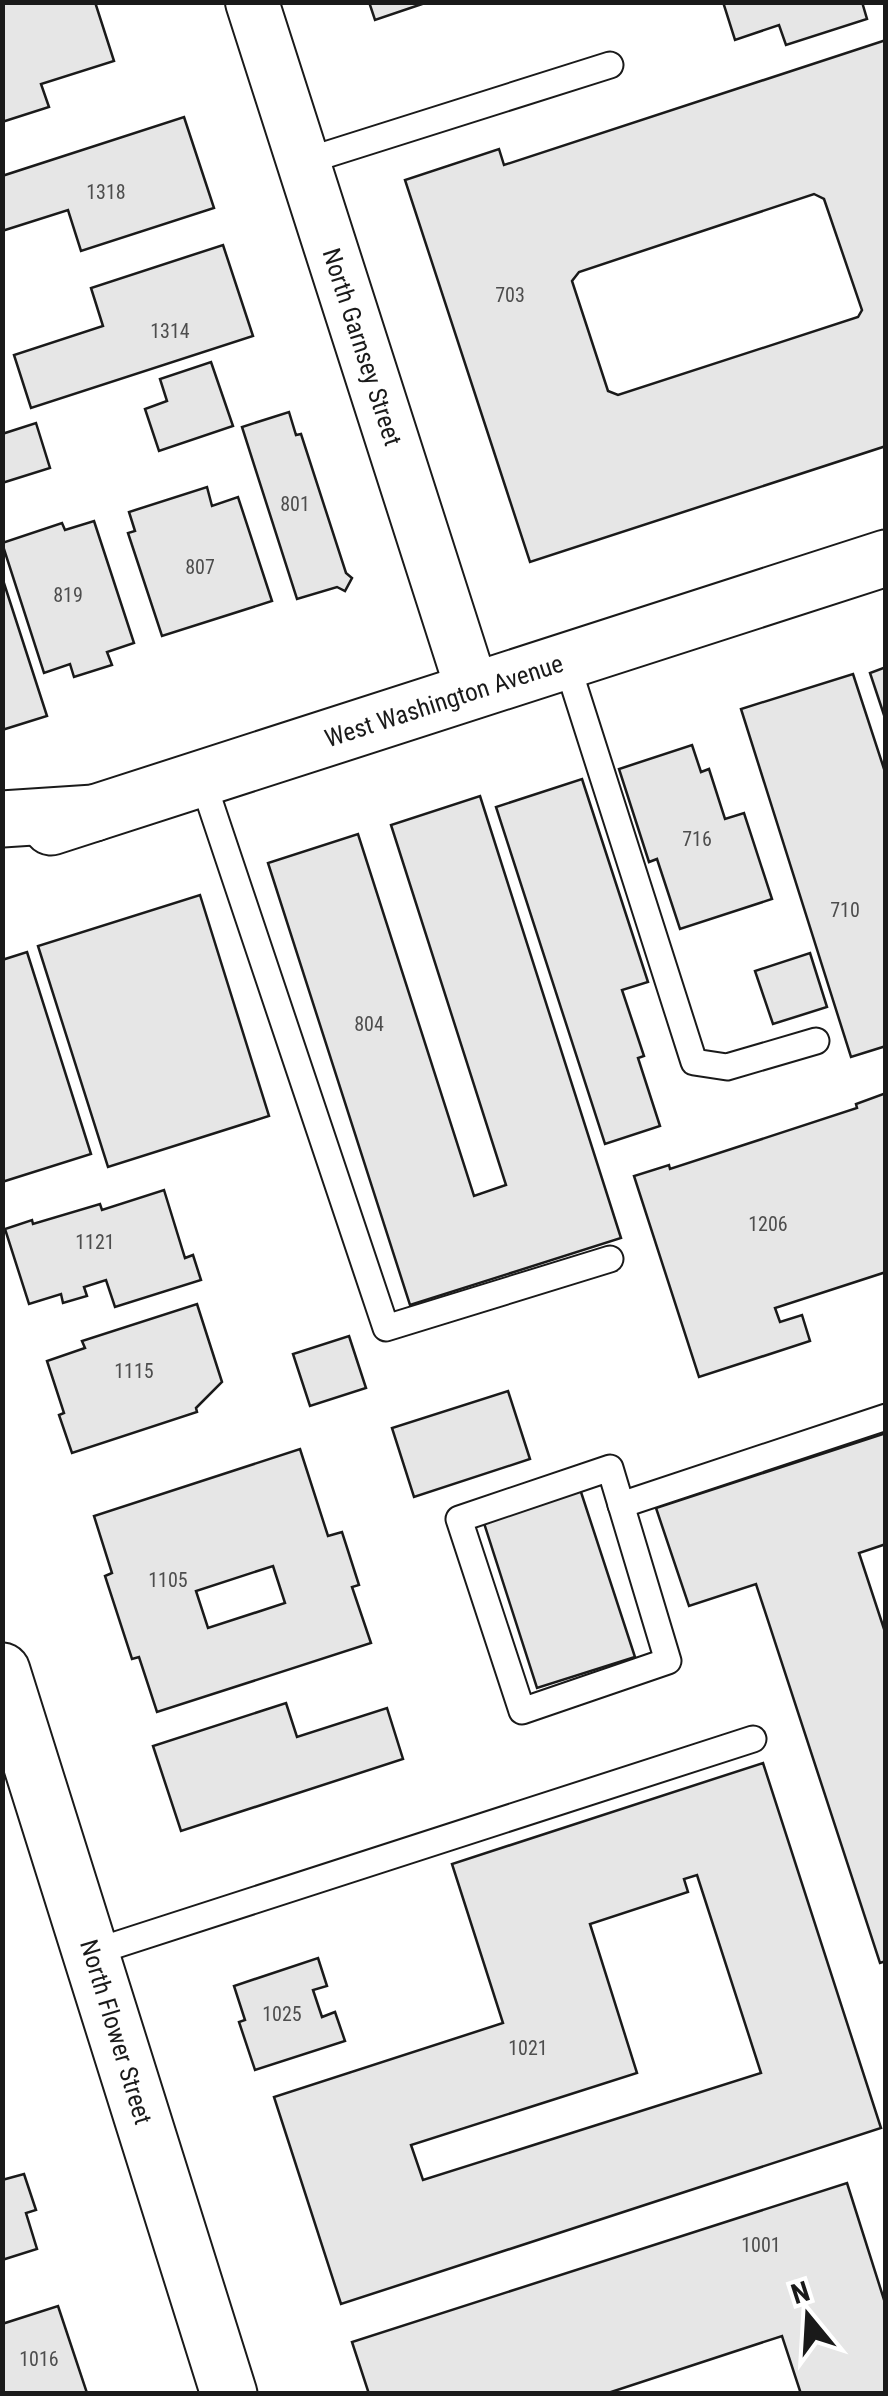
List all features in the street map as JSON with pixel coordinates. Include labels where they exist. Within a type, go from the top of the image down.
[{"type":"street","name":"North Garnsey Street","points":[[252,2],[473,692]]},
{"type":"street","name":"West Washington Avenue","points":[[2,843],[886,558]]},
{"type":"street","points":[[2,819],[94,813]]},
{"type":"street","name":"North Flower Street","points":[[2,1671],[229,2394]]},
{"type":"lane","points":[[303,162],[610,65]]},
{"type":"lane","points":[[566,661],[694,1062],[727,1067],[816,1040]]},
{"type":"lane","points":[[202,779],[386,1328],[610,1259]]},
{"type":"lane","points":[[621,1504],[886,1418]]},
{"type":"lane","points":[[610,1468],[621,1504],[668,1661],[522,1712],[460,1519],[610,1468]]},
{"type":"lane","points":[[91,1953],[753,1739]]},
{"type":"building","points":[[2,2],[95,2],[114,61],[41,84],[49,107],[2,122]]},
{"type":"building","points":[[369,2],[428,2],[375,20]]},
{"type":"building","points":[[723,2],[862,2],[867,19],[786,45],[779,25],[735,40]]},
{"type":"building","points":[[886,40],[886,446],[530,562],[405,180],[499,149],[504,165]],"holes":[[[814,194],[824,199],[862,310],[858,317],[618,395],[608,391],[572,281],[579,272]]]},
{"type":"building","points":[[184,117],[214,208],[81,251],[68,210],[2,231],[2,176]]},
{"type":"building","points":[[223,245],[253,336],[31,408],[14,355],[103,326],[91,288]]},
{"type":"building","points":[[211,362],[233,426],[159,451],[145,409],[167,401],[160,379]]},
{"type":"building","points":[[289,412],[296,435],[301,434],[346,573],[352,578],[345,591],[337,587],[297,599],[242,427]]},
{"type":"building","points":[[36,423],[50,468],[2,483],[2,434]]},
{"type":"building","points":[[207,487],[212,506],[238,497],[272,601],[162,636],[128,533],[135,531],[129,512]]},
{"type":"building","points":[[94,521],[134,643],[107,652],[112,665],[74,677],[70,664],[44,673],[2,543],[62,523],[65,530]]},
{"type":"building","points":[[2,577],[47,716],[2,730]]},
{"type":"building","points":[[886,667],[886,721],[870,673]]},
{"type":"building","points":[[853,674],[886,775],[886,1046],[851,1057],[741,709]]},
{"type":"building","points":[[692,745],[701,772],[709,769],[725,819],[744,813],[772,899],[680,929],[657,859],[649,862],[619,769]]},
{"type":"building","points":[[582,779],[648,982],[622,990],[644,1056],[638,1058],[660,1126],[605,1144],[496,807]]},
{"type":"building","points":[[480,796],[621,1238],[410,1305],[268,863],[358,834],[474,1196],[506,1185],[391,825]]},
{"type":"building","points":[[200,895],[269,1116],[108,1167],[38,946]]},
{"type":"building","points":[[27,952],[91,1154],[2,1182],[2,960]]},
{"type":"building","points":[[810,953],[827,1007],[773,1024],[755,971]]},
{"type":"building","points":[[886,1093],[886,1272],[775,1308],[780,1322],[802,1315],[810,1341],[699,1377],[634,1176],[669,1165],[670,1169],[857,1108],[856,1104]]},
{"type":"building","points":[[164,1190],[185,1258],[193,1255],[201,1280],[115,1307],[106,1280],[84,1287],[87,1296],[63,1303],[61,1294],[29,1304],[5,1229],[100,1204],[102,1210]]},
{"type":"building","points":[[197,1304],[222,1382],[196,1408],[197,1412],[72,1453],[47,1361],[85,1348],[82,1341]]},
{"type":"building","points":[[349,1336],[366,1388],[310,1406],[293,1354]]},
{"type":"building","points":[[508,1391],[530,1459],[414,1497],[392,1428]]},
{"type":"building","points":[[886,1433],[886,1544],[859,1553],[886,1635],[886,1961],[880,1963],[756,1584],[689,1606],[656,1508]]},
{"type":"building","points":[[300,1449],[328,1536],[342,1532],[359,1585],[352,1587],[371,1643],[157,1712],[139,1657],[132,1659],[105,1576],[112,1573],[94,1516]],"holes":[[[273,1566],[285,1603],[208,1628],[196,1591]]]},
{"type":"building","points":[[580,1489],[635,1657],[537,1688],[483,1520]]},
{"type":"building","points":[[286,1703],[297,1737],[387,1708],[403,1759],[181,1831],[153,1746]]},
{"type":"building","points":[[763,1763],[881,2128],[341,2304],[274,2097],[503,2023],[452,1864]],"holes":[[[697,1875],[761,2073],[423,2180],[411,2145],[637,2073],[590,1924],[688,1892],[684,1879]]]},
{"type":"building","points":[[318,1958],[327,1986],[313,1990],[322,2017],[335,2012],[345,2041],[255,2070],[239,2022],[245,2020],[234,1986]]},
{"type":"building","points":[[24,2174],[36,2210],[26,2213],[37,2249],[2,2260],[2,2180]]},
{"type":"building","points":[[847,2183],[886,2306],[886,2394],[801,2394],[782,2336],[605,2394],[369,2394],[352,2342]]},
{"type":"building","points":[[58,2306],[87,2393],[2,2394],[2,2324]]}]
